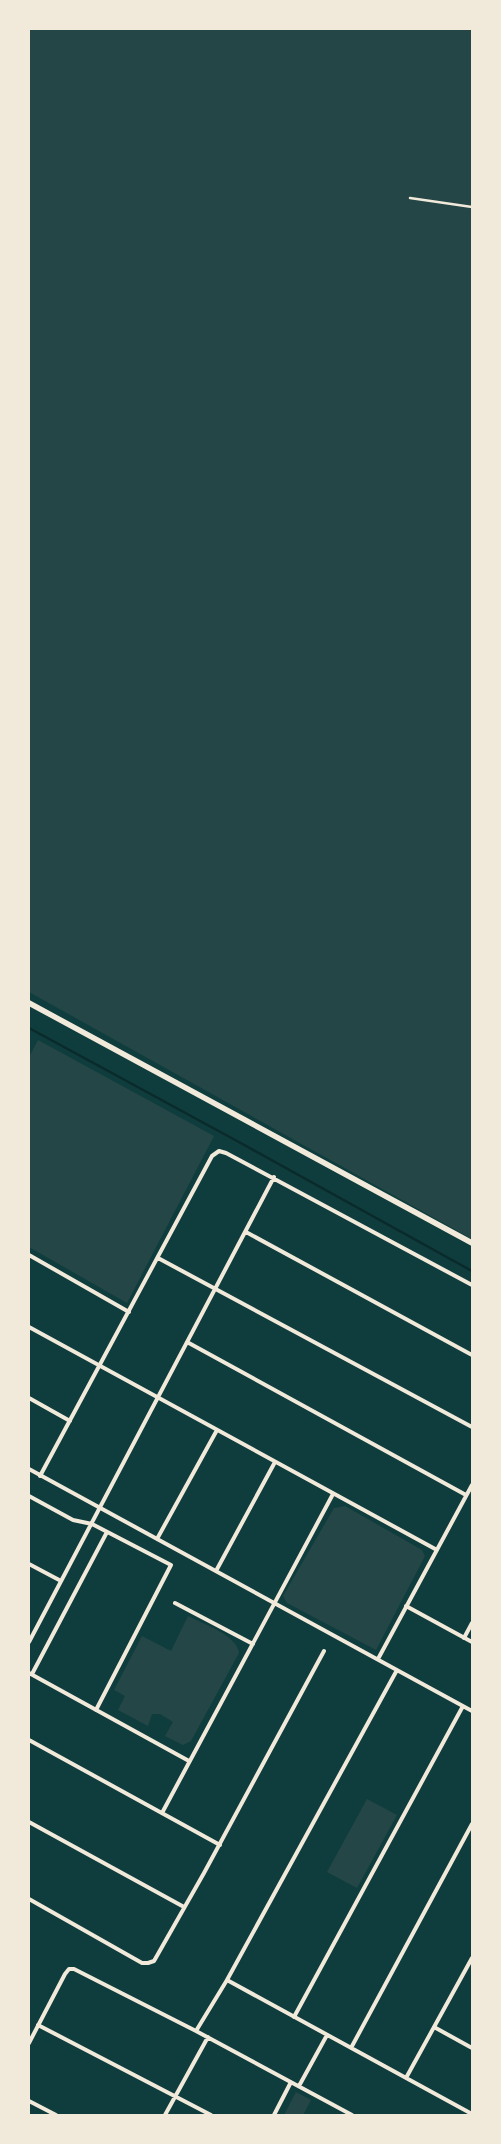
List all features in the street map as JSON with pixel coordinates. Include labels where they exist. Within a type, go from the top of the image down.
[{"type":"street","points":[[29,1003],[472,1243]]},
{"type":"street","points":[[40,1476],[212,1156],[219,1151],[226,1153],[274,1178],[472,1285]]},
{"type":"street","points":[[29,1642],[274,1178]]},
{"type":"street","points":[[246,1232],[472,1355]]},
{"type":"street","points":[[29,1255],[129,1312]]},
{"type":"street","points":[[158,1258],[472,1427]]},
{"type":"street","points":[[29,1327],[437,1550]]},
{"type":"street","points":[[187,1342],[466,1495]]},
{"type":"street","points":[[29,1398],[70,1421]]},
{"type":"street","points":[[157,1539],[217,1430]]},
{"type":"street","points":[[216,1571],[275,1462]]},
{"type":"street","points":[[29,1469],[472,1710]]},
{"type":"street","points":[[378,1659],[472,1485]]},
{"type":"street","points":[[162,1813],[333,1494]]},
{"type":"street","points":[[29,1496],[73,1520],[92,1524],[171,1564],[96,1710]]},
{"type":"street","points":[[107,1532],[30,1673],[189,1761]]},
{"type":"street","points":[[29,1564],[61,1581]]},
{"type":"street","points":[[175,1603],[253,1644]]},
{"type":"street","points":[[406,1606],[472,1642]]},
{"type":"street","points":[[464,1638],[472,1623]]},
{"type":"street","points":[[29,1631],[34,1633]]},
{"type":"street","points":[[29,1899],[142,1963],[148,1964],[154,1961],[220,1845],[324,1651]]},
{"type":"street","points":[[196,2031],[227,1980],[397,1670]]},
{"type":"street","points":[[294,2017],[463,1706]]},
{"type":"street","points":[[29,1740],[220,1845]]},
{"type":"street","points":[[29,1822],[184,1907]]},
{"type":"street","points":[[351,2048],[472,1824]]},
{"type":"street","points":[[406,2078],[472,1958]]},
{"type":"street","points":[[29,2043],[65,1974],[69,1969],[81,1971],[208,2037],[352,2115]]},
{"type":"street","points":[[227,1980],[472,2114]]},
{"type":"street","points":[[38,2025],[211,2115]]},
{"type":"street","points":[[434,2027],[472,2048]]},
{"type":"street","points":[[300,2086],[327,2035]]},
{"type":"street","points":[[165,2115],[208,2037]]},
{"type":"street","points":[[274,2115],[291,2082]]},
{"type":"street","points":[[29,2101],[56,2115]]},
{"type":"lane","points":[[410,198],[472,206]]},
{"type":"shaded area","points":[[29,29],[472,29],[472,1239],[29,992]]},
{"type":"shaded area","points":[[38,1040],[214,1136],[127,1303],[29,1247],[29,1057]]},
{"type":"shaded area","points":[[345,1506],[422,1550],[425,1556],[376,1650],[287,1603],[283,1596],[334,1508]]},
{"type":"shaded area","points":[[188,1616],[226,1635],[237,1647],[239,1653],[191,1741],[183,1745],[165,1736],[173,1722],[160,1714],[152,1714],[148,1726],[118,1710],[125,1696],[114,1690],[142,1636],[171,1651]]},
{"type":"shaded area","points":[[367,1799],[397,1815],[357,1888],[327,1872]]},
{"type":"shaded area","points":[[296,2092],[311,2100],[303,2115],[284,2115]]},
{"type":"waterway","points":[[29,1028],[472,1271]]}]
